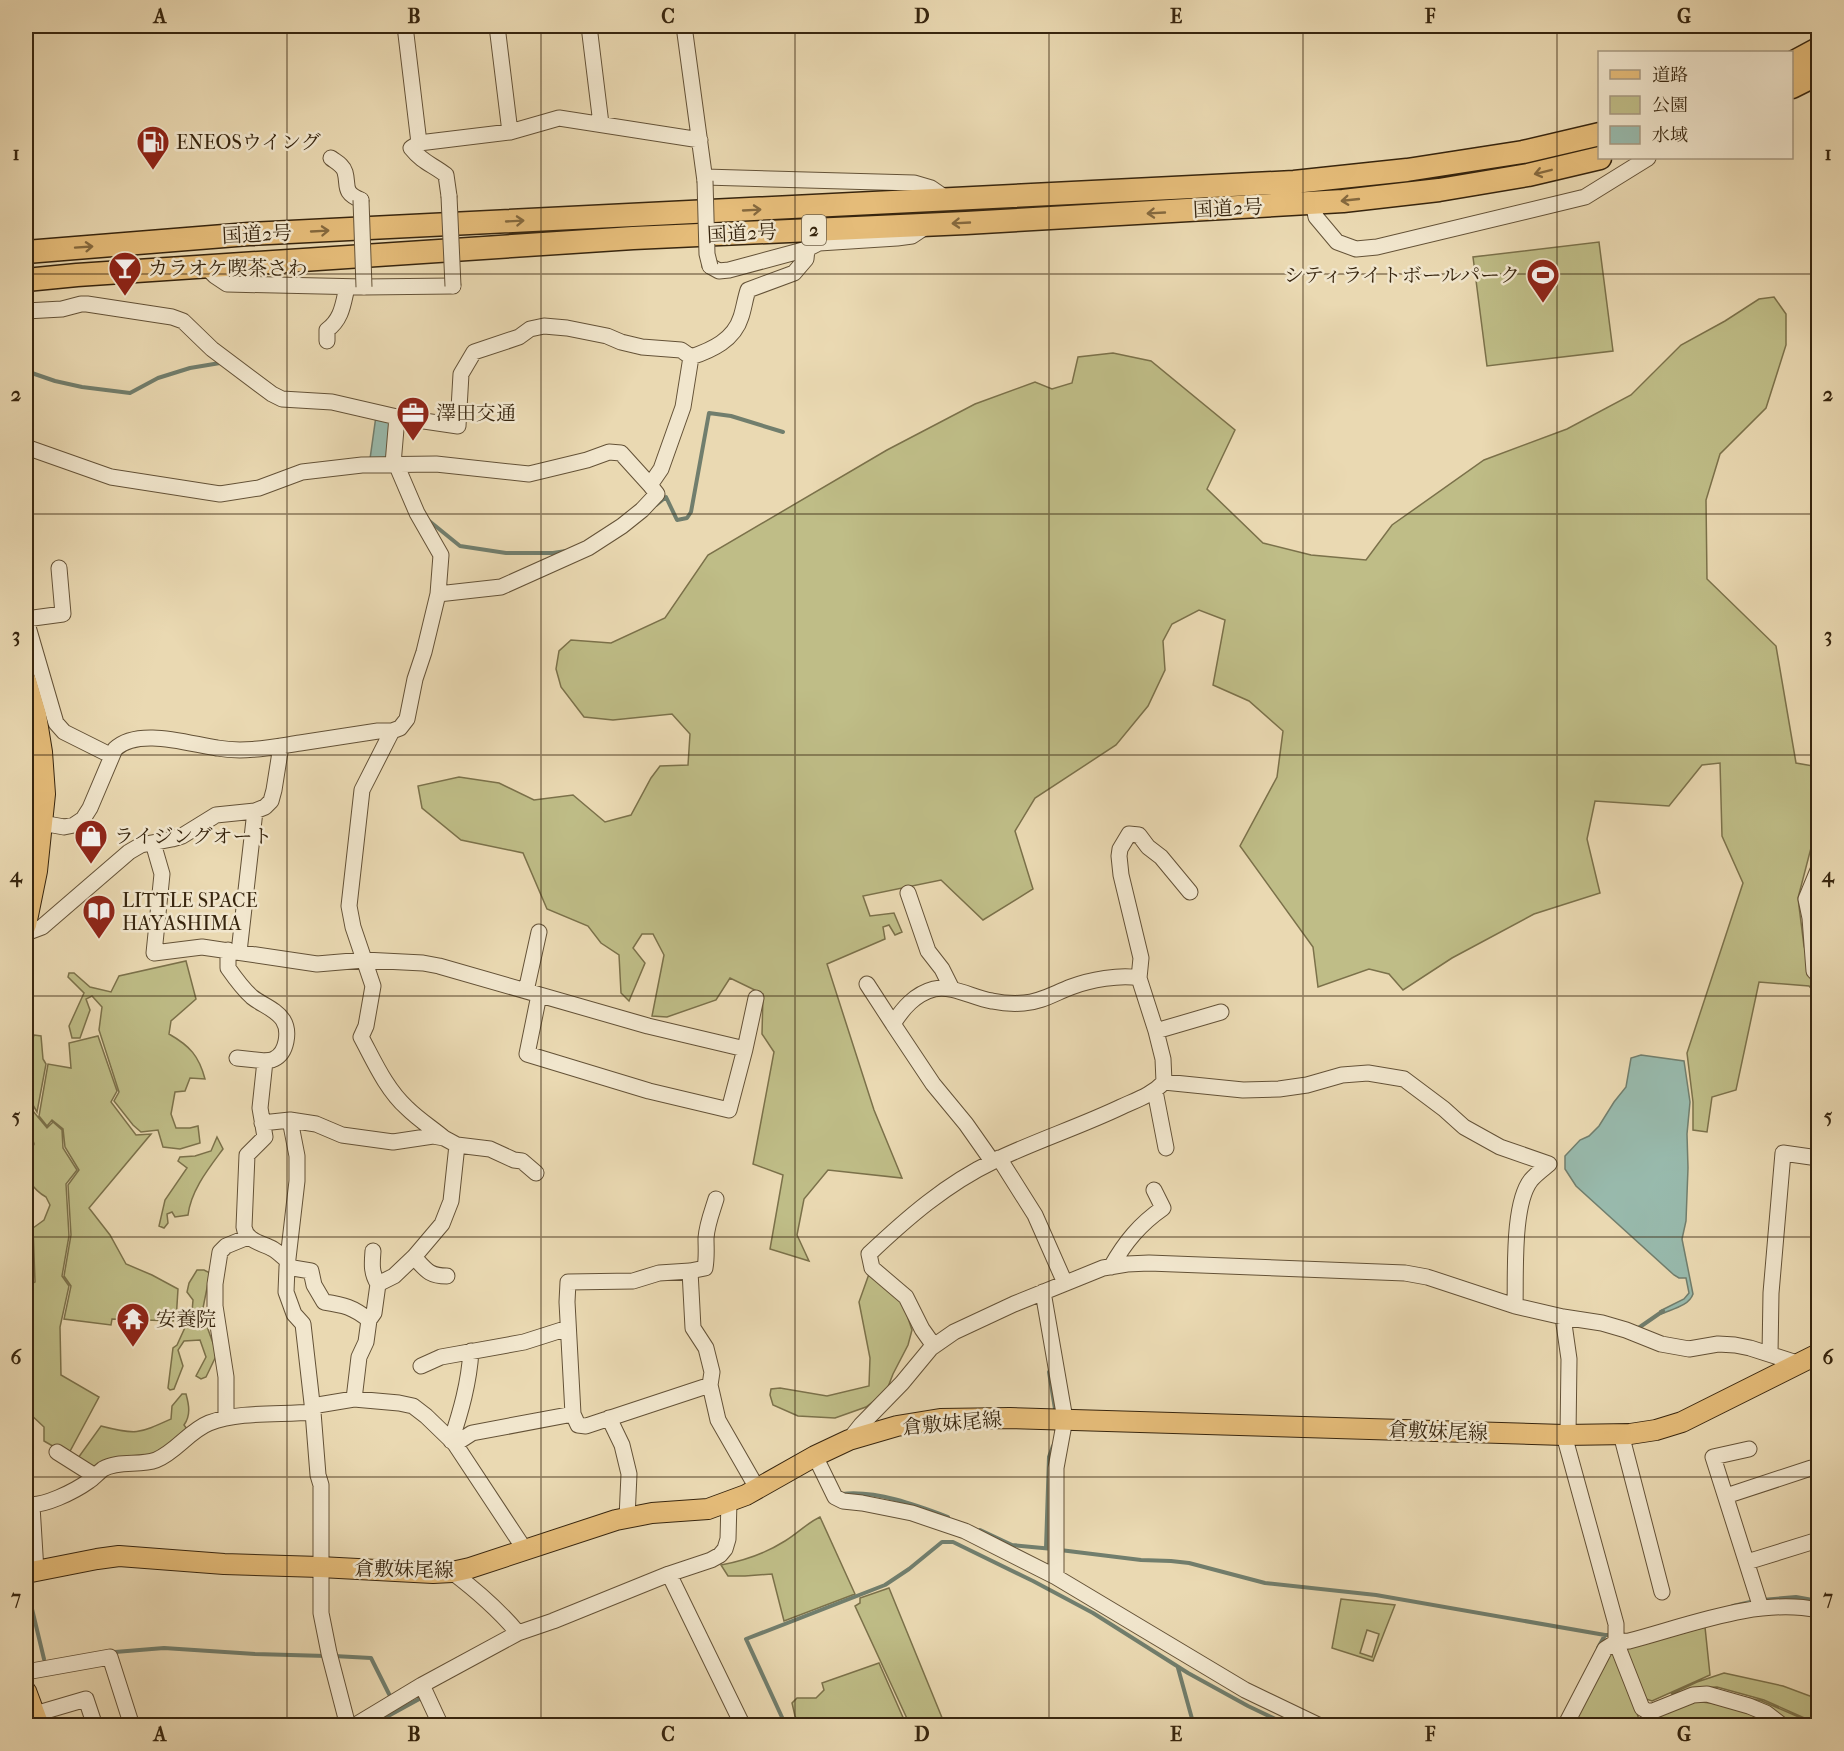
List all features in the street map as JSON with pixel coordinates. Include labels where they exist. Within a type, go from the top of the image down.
[{"type":"highway","points":[[1793,62],[1818,49]]},
{"type":"highway","points":[[1793,86],[1818,74]]},
{"type":"highway","name":"国道2号","points":[[26,252],[249,234],[1294,182],[1407,170],[1523,152],[1598,134]]},
{"type":"highway","name":"国道2号","points":[[26,280],[633,238],[929,225],[1313,203],[1439,190],[1528,176],[1598,158]]},
{"type":"main road","points":[[26,681],[36,716],[42,752],[45,794],[37,871],[26,925]]},
{"type":"main road","points":[[26,746],[29,798],[26,840]]},
{"type":"main road","name":"倉敷妹尾線","points":[[31,1572],[97,1558],[119,1556],[224,1564],[452,1572],[627,1518],[652,1513],[708,1509],[758,1488],[849,1440],[897,1426],[940,1419],[976,1417],[1065,1419],[1566,1435],[1656,1431],[1682,1422],[1818,1354]]},
{"type":"main road","points":[[26,1691],[37,1720]]},
{"type":"street","points":[[405,26],[419,143]]},
{"type":"street","points":[[497,26],[510,132]]},
{"type":"street","points":[[589,26],[601,124]]},
{"type":"street","points":[[684,26],[705,179],[707,254],[710,266],[719,271],[729,270],[825,242],[912,236],[929,225]]},
{"type":"street","points":[[205,266],[228,284],[347,287],[453,286],[446,175],[436,167],[424,162],[411,148],[419,143],[510,132],[559,118],[700,140]]},
{"type":"street","points":[[331,158],[345,171],[345,181],[349,192],[361,200],[364,287]]},
{"type":"street","points":[[1313,203],[1316,217],[1337,242],[1356,249],[1377,247],[1585,197],[1646,159]]},
{"type":"street","points":[[705,179],[914,183],[931,188],[947,199]]},
{"type":"street","points":[[691,357],[711,349],[730,337],[741,317],[748,290],[794,273],[806,259],[807,249]]},
{"type":"street","points":[[327,341],[327,330],[335,324],[347,287]]},
{"type":"street","points":[[26,311],[62,309],[81,304],[172,317],[183,321],[212,349],[282,399],[332,402],[398,417],[459,426],[461,374],[474,352],[519,337],[530,329],[544,326],[567,328],[607,336],[642,347],[681,350],[691,357]]},
{"type":"street","points":[[650,485],[661,469],[683,407],[691,357]]},
{"type":"street","points":[[42,823],[64,827],[74,825],[82,819],[90,808],[115,749],[122,742],[168,739],[219,749],[242,750],[392,731],[400,728],[407,719],[415,679],[438,594],[441,555],[392,464],[398,417]]},
{"type":"street","points":[[26,447],[111,477],[220,494],[260,488],[302,472],[362,465],[436,464],[529,474],[587,460],[609,452],[621,453],[657,494],[622,526],[588,548],[501,587],[438,594]]},
{"type":"street","points":[[59,568],[63,614],[26,620],[56,723],[64,732],[112,756]]},
{"type":"street","points":[[392,731],[362,790],[348,906],[373,986],[366,1026],[361,1037],[379,1072],[394,1094],[406,1108],[450,1141]]},
{"type":"street","points":[[26,933],[42,927],[129,852],[141,845],[182,836],[216,815],[255,811],[265,807],[271,801],[281,746]]},
{"type":"street","points":[[237,1058],[265,1061],[275,1059],[281,1053],[286,1041],[283,1020],[274,1011],[253,998],[228,968],[234,951],[255,811]]},
{"type":"street","points":[[1166,1148],[1160,1087],[1163,1059],[1139,978],[1142,958],[1121,875],[1120,849],[1129,834],[1139,835],[1190,892]]},
{"type":"street","points":[[153,843],[162,874],[154,953],[202,947],[317,964],[364,960],[423,963],[648,1026],[745,1049]]},
{"type":"street","points":[[1818,870],[1806,899],[1810,918],[1814,971],[1818,975]]},
{"type":"street","points":[[908,893],[928,951],[942,969],[952,989]]},
{"type":"street","points":[[538,932],[527,1054],[649,1091],[729,1110],[756,998]]},
{"type":"street","points":[[893,1024],[901,1010],[915,997],[935,989],[952,989],[992,1001],[1016,1004],[1036,1002],[1073,986],[1131,976],[1139,978]]},
{"type":"street","points":[[867,984],[933,1084],[996,1160],[1035,1215],[1065,1283]]},
{"type":"street","points":[[1156,1031],[1221,1012]]},
{"type":"street","points":[[265,1061],[260,1108],[265,1137],[247,1155],[244,1234],[275,1250],[288,1264],[311,1271],[314,1285],[324,1302],[347,1305],[369,1320]]},
{"type":"street","points":[[934,1346],[922,1329],[906,1297],[872,1268],[869,1254],[937,1194],[996,1160],[1105,1115],[1160,1087],[1279,1089],[1307,1085],[1342,1075],[1368,1073],[1404,1078],[1464,1127],[1500,1147],[1549,1164],[1532,1180],[1523,1194],[1518,1214],[1515,1306]]},
{"type":"street","points":[[262,1123],[290,1120],[316,1124],[342,1135],[393,1142],[433,1136],[490,1149],[514,1160],[522,1161],[536,1173]]},
{"type":"street","points":[[290,1120],[297,1156],[297,1181],[286,1292],[294,1314],[303,1324],[318,1475],[321,1485],[321,1613],[329,1656],[348,1725]]},
{"type":"street","points":[[378,1284],[394,1276],[414,1257],[442,1224],[451,1201],[450,1141]]},
{"type":"street","points":[[1770,1354],[1770,1293],[1783,1153],[1818,1158]]},
{"type":"street","points":[[1111,1267],[1120,1251],[1144,1222],[1163,1208],[1154,1190]]},
{"type":"street","points":[[710,1385],[586,1426],[578,1425],[573,1414],[567,1302],[568,1282],[633,1281],[659,1273],[705,1268],[708,1224],[716,1199]]},
{"type":"street","points":[[226,1418],[226,1377],[215,1306],[214,1284],[220,1252],[226,1246],[248,1237]]},
{"type":"street","points":[[354,1399],[359,1357],[366,1342],[369,1320],[374,1313],[378,1284],[374,1278],[372,1266],[373,1251]]},
{"type":"street","points":[[414,1257],[435,1276],[447,1276]]},
{"type":"street","points":[[849,1440],[934,1346],[954,1332],[1014,1304],[1103,1268],[1149,1263],[1405,1273],[1427,1276],[1515,1306],[1602,1323],[1661,1344],[1689,1349],[1718,1344],[1735,1345],[1800,1364]]},
{"type":"street","points":[[690,1271],[693,1328],[706,1348],[712,1372],[710,1385],[718,1420],[758,1488]]},
{"type":"street","points":[[1043,1292],[1065,1419],[1056,1467],[1056,1577]]},
{"type":"street","points":[[1563,1317],[1569,1368],[1566,1435],[1616,1637],[1639,1703],[1647,1711],[1658,1710],[1693,1695],[1707,1694],[1766,1713],[1782,1725]]},
{"type":"street","points":[[421,1366],[441,1357],[524,1342],[568,1328]]},
{"type":"street","points":[[453,1442],[464,1402],[471,1351]]},
{"type":"street","points":[[31,1572],[29,1505],[64,1495],[111,1466],[156,1460],[195,1430],[208,1423],[226,1418],[313,1409],[354,1399],[413,1406],[426,1416],[453,1442],[525,1550]]},
{"type":"street","points":[[453,1442],[472,1433],[573,1414]]},
{"type":"street","points":[[609,1418],[622,1444],[629,1474],[627,1518]]},
{"type":"street","points":[[1621,1434],[1662,1592]]},
{"type":"street","points":[[1749,1449],[1713,1457],[1760,1602]]},
{"type":"street","points":[[57,1452],[95,1476]]},
{"type":"street","points":[[815,1456],[835,1497],[843,1502],[862,1503],[912,1513],[965,1531],[1056,1577],[1245,1690],[1320,1725]]},
{"type":"street","points":[[1726,1496],[1811,1468]]},
{"type":"street","points":[[354,1725],[376,1720],[422,1685],[518,1633],[720,1555],[728,1539],[729,1501]]},
{"type":"street","points":[[1747,1562],[1818,1540]]},
{"type":"street","points":[[452,1572],[501,1612],[518,1633]]},
{"type":"street","points":[[669,1574],[743,1725]]},
{"type":"street","points":[[1616,1637],[1629,1641],[1744,1610],[1760,1602],[1818,1610]]},
{"type":"street","points":[[1565,1725],[1605,1649],[1616,1637]]},
{"type":"street","points":[[26,1672],[110,1658],[132,1725]]},
{"type":"street","points":[[422,1685],[441,1725]]},
{"type":"street","points":[[37,1720],[86,1699],[95,1725]]},
{"type":"green space","name":"シティライトボールパーク","points":[[1599,242],[1613,351],[1487,366],[1473,257]]},
{"type":"green space","points":[[1774,297],[1786,314],[1786,345],[1766,408],[1720,454],[1706,500],[1707,579],[1776,646],[1796,763],[1813,766],[1818,762],[1818,821],[1798,898],[1804,946],[1812,972],[1818,979],[1818,996],[1809,986],[1759,982],[1736,1090],[1712,1097],[1707,1132],[1693,1130],[1693,1102],[1687,1053],[1743,883],[1722,836],[1720,763],[1702,765],[1669,806],[1595,801],[1587,839],[1600,893],[1534,914],[1452,958],[1403,990],[1389,974],[1369,969],[1318,987],[1313,947],[1240,846],[1277,777],[1283,731],[1249,701],[1213,685],[1225,620],[1199,610],[1172,624],[1163,641],[1165,670],[1148,706],[1116,745],[1035,798],[1015,831],[1033,889],[983,920],[941,880],[863,896],[870,916],[894,913],[902,932],[895,935],[889,925],[883,927],[885,939],[827,964],[874,1110],[902,1178],[828,1170],[804,1199],[797,1235],[809,1261],[770,1249],[783,1175],[753,1164],[774,1052],[762,1034],[763,994],[730,978],[716,1000],[667,1017],[652,1016],[664,955],[653,934],[642,934],[633,948],[645,963],[629,1001],[621,993],[619,955],[601,943],[588,926],[547,909],[523,853],[461,840],[422,808],[418,786],[459,777],[499,783],[534,800],[573,795],[605,822],[631,815],[660,766],[688,765],[690,734],[672,714],[613,720],[584,717],[561,687],[556,669],[559,651],[571,640],[611,643],[665,618],[708,555],[887,450],[975,404],[1035,382],[1052,389],[1072,383],[1078,357],[1113,353],[1151,361],[1235,430],[1207,489],[1263,543],[1311,555],[1366,560],[1392,525],[1484,460],[1567,429],[1631,395],[1681,345],[1759,299]]},
{"type":"green space","points":[[186,961],[196,999],[171,1021],[169,1034],[193,1052],[205,1079],[190,1078],[185,1091],[175,1092],[171,1114],[176,1128],[198,1126],[200,1143],[180,1149],[163,1147],[158,1130],[141,1132],[114,1101],[119,1092],[99,1030],[102,1007],[92,996],[86,999],[90,1010],[80,1038],[72,1038],[69,1026],[84,993],[68,977],[69,973],[74,973],[90,987],[111,992],[119,976]]},
{"type":"green space","points":[[34,1035],[41,1036],[43,1059],[46,1064],[37,1112],[26,1093],[26,1058]]},
{"type":"green space","points":[[98,1036],[117,1091],[111,1102],[136,1135],[151,1134],[89,1208],[110,1235],[126,1264],[178,1289],[176,1321],[112,1319],[111,1325],[64,1319],[71,1286],[64,1276],[71,1235],[68,1185],[79,1170],[65,1147],[63,1129],[52,1120],[47,1126],[39,1116],[48,1064],[71,1068],[69,1043]]},
{"type":"green space","points":[[28,1105],[47,1128],[53,1122],[62,1130],[63,1148],[77,1170],[66,1184],[69,1236],[62,1276],[69,1286],[60,1327],[61,1375],[99,1397],[68,1455],[44,1441],[44,1427],[28,1412],[26,1407],[26,1286],[35,1282],[33,1228],[44,1220],[50,1205],[46,1197],[30,1182],[26,1173],[25,1167],[34,1144],[26,1116]]},
{"type":"green space","points":[[217,1137],[223,1149],[197,1188],[188,1215],[175,1217],[172,1212],[167,1214],[168,1223],[164,1228],[159,1226],[165,1200],[187,1168],[178,1161],[180,1157],[195,1156],[211,1151]]},
{"type":"green space","points":[[197,1270],[210,1273],[202,1313],[217,1354],[206,1377],[201,1379],[196,1376],[206,1357],[200,1340],[184,1341],[178,1350],[183,1366],[174,1389],[170,1390],[168,1388],[173,1348],[177,1345],[192,1312],[193,1300],[187,1292],[189,1283]]},
{"type":"green space","points":[[869,1274],[902,1300],[912,1330],[908,1345],[886,1392],[866,1407],[835,1418],[798,1416],[773,1405],[771,1389],[780,1388],[827,1396],[869,1386],[870,1358],[859,1302]]},
{"type":"green space","points":[[182,1394],[186,1394],[189,1406],[188,1417],[184,1425],[187,1429],[153,1457],[95,1469],[78,1458],[101,1426],[137,1432],[171,1419],[172,1406]]},
{"type":"green space","points":[[820,1517],[855,1594],[784,1621],[772,1574],[728,1576],[721,1565],[746,1559],[770,1549]]},
{"type":"green space","points":[[889,1588],[945,1725],[910,1725],[855,1606],[860,1603],[860,1598]]},
{"type":"green space","points":[[1341,1599],[1395,1605],[1373,1661],[1332,1648]],"holes":[[[1367,1630],[1379,1634],[1372,1657],[1360,1653]]]},
{"type":"green space","points":[[1705,1627],[1710,1675],[1652,1701],[1643,1698],[1626,1650]]},
{"type":"green space","points":[[1616,1653],[1641,1725],[1571,1726],[1607,1656]]},
{"type":"green space","points":[[879,1663],[905,1722],[898,1726],[800,1725],[792,1703],[797,1698],[816,1698],[824,1690],[822,1683]]},
{"type":"green space","points":[[1724,1673],[1783,1686],[1818,1699],[1818,1724],[1764,1700],[1717,1687],[1671,1694]]},
{"type":"green space","points":[[1713,1690],[1762,1701],[1817,1725],[1794,1725],[1749,1700]]},
{"type":"green space","points":[[1687,1701],[1731,1707],[1772,1726],[1647,1726],[1660,1712]]},
{"type":"water","points":[[376,416],[386,418],[392,426],[388,457],[370,459]]},
{"type":"water","points":[[1641,1055],[1684,1061],[1690,1102],[1687,1134],[1686,1221],[1682,1239],[1693,1294],[1684,1304],[1661,1314],[1660,1311],[1684,1299],[1689,1293],[1686,1278],[1674,1275],[1576,1186],[1565,1169],[1565,1156],[1580,1140],[1589,1136],[1599,1126],[1626,1087],[1631,1058]]},
{"type":"waterway","points":[[26,371],[82,387],[130,393],[158,378],[190,368],[220,363]]},
{"type":"waterway","points":[[656,505],[666,497],[677,520],[687,518],[691,512],[709,413],[731,416],[783,432]]},
{"type":"waterway","points":[[428,520],[460,546],[506,553],[566,551]]},
{"type":"waterway","points":[[1637,1329],[1663,1311]]},
{"type":"waterway","points":[[1049,1372],[1055,1409]]},
{"type":"waterway","points":[[1046,1548],[1049,1457],[1053,1446]]},
{"type":"waterway","points":[[842,1494],[882,1496],[948,1517]]},
{"type":"waterway","points":[[980,1530],[1012,1545],[1053,1549]]},
{"type":"waterway","points":[[786,1726],[746,1639],[885,1585],[942,1542],[953,1542],[1033,1581],[1093,1613],[1188,1673],[1290,1726]]},
{"type":"waterway","points":[[1060,1550],[1141,1560],[1189,1563],[1265,1583],[1376,1595],[1612,1635]]},
{"type":"waterway","points":[[26,1584],[44,1659]]},
{"type":"waterway","points":[[1762,1600],[1796,1597],[1818,1601]]},
{"type":"waterway","points":[[1733,1606],[1755,1601]]},
{"type":"waterway","points":[[1598,1648],[1605,1635]]},
{"type":"waterway","points":[[115,1652],[164,1648],[326,1656]]},
{"type":"waterway","points":[[334,1656],[371,1658],[389,1694]]},
{"type":"waterway","points":[[1178,1668],[1194,1726]]},
{"type":"waterway","points":[[370,1726],[421,1698],[422,1700]]},
{"type":"waterway","points":[[687,1726],[704,1720],[707,1726]]},
{"type":"place","name":"ENEOSウイング","points":[[153,171]]},
{"type":"place","name":"カラオケ喫茶さわ","points":[[125,297]]},
{"type":"place","name":"シティライトボールパーク","points":[[1543,304]]},
{"type":"place","name":"澤田交通","points":[[413,442]]},
{"type":"place","name":"ライジングオート","points":[[91,865]]},
{"type":"place","name":"LITTLE SPACE HAYASHIMA","points":[[99,940]]},
{"type":"place","name":"安養院","points":[[133,1348]]}]
